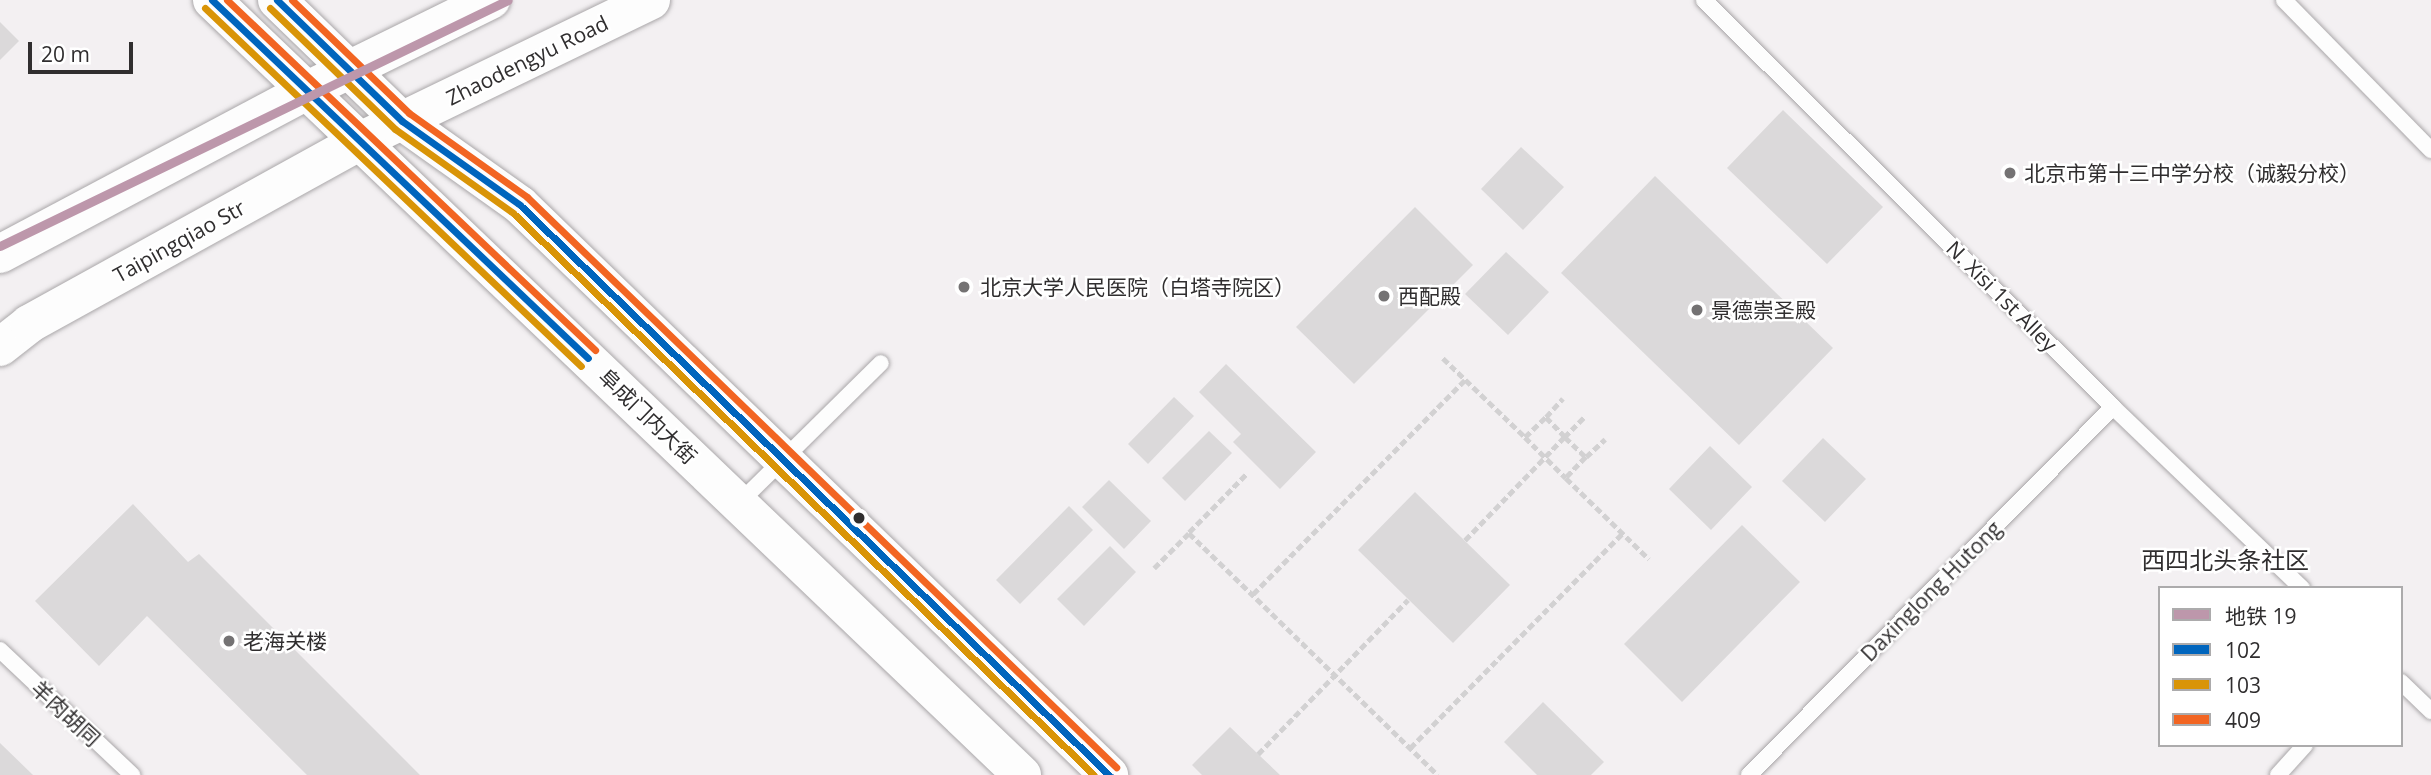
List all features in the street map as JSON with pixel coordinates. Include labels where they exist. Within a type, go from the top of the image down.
[{"type":"main road","name":"阜成门内大街","points":[[212,0],[362,140],[1022,775]]},
{"type":"main road","points":[[277,0],[402,121],[520,205],[1109,775]]},
{"type":"main road","points":[[0,254],[308,90],[491,0]]},
{"type":"main road","name":"Zhaodengyu Road","points":[[362,140],[651,0]]},
{"type":"main road","name":"Taipingqiao Str","points":[[0,347],[29,324],[362,140]]},
{"type":"lane","name":"N. Xisi 1st Alley","points":[[1704,0],[2113,407],[2300,586]]},
{"type":"lane","points":[[2284,0],[2431,150]]},
{"type":"lane","points":[[739,503],[881,363]]},
{"type":"lane","name":"Daxinglong Hutong","points":[[1749,775],[2113,407]]},
{"type":"lane","name":"羊肉胡同","points":[[0,650],[132,775]]},
{"type":"lane","points":[[2403,684],[2431,711]]},
{"type":"lane","points":[[2278,775],[2303,747]]},
{"type":"path","points":[[1443,358],[1649,559]]},
{"type":"path","points":[[1253,594],[1465,380]]},
{"type":"path","points":[[1525,438],[1563,398]]},
{"type":"path","points":[[1546,417],[1586,457]]},
{"type":"path","points":[[1465,541],[1584,418]]},
{"type":"path","points":[[1566,478],[1605,439]]},
{"type":"path","points":[[1154,568],[1246,475]]},
{"type":"path","points":[[1189,533],[1438,775]]},
{"type":"path","points":[[1410,748],[1623,533]]},
{"type":"path","points":[[1258,754],[1408,600]]},
{"type":"building","points":[[0,22],[19,41],[0,60]]},
{"type":"building","points":[[1783,110],[1883,207],[1827,264],[1727,168]]},
{"type":"building","points":[[1521,147],[1564,187],[1523,230],[1481,189]]},
{"type":"building","name":"景德崇圣殿","points":[[1655,176],[1833,348],[1739,445],[1561,273]]},
{"type":"building","name":"西配殿","points":[[1415,207],[1473,265],[1354,384],[1296,327]]},
{"type":"building","points":[[1506,252],[1549,292],[1508,335],[1465,294]]},
{"type":"building","points":[[1226,364],[1316,452],[1280,489],[1233,442],[1241,434],[1199,392]]},
{"type":"building","points":[[1174,397],[1194,416],[1148,464],[1128,444]]},
{"type":"building","points":[[1209,431],[1232,453],[1185,501],[1162,478]]},
{"type":"building","points":[[1823,438],[1866,479],[1825,522],[1782,481]]},
{"type":"building","points":[[1710,446],[1752,487],[1711,530],[1669,489]]},
{"type":"building","points":[[1109,480],[1151,521],[1124,549],[1082,507]]},
{"type":"building","points":[[1415,492],[1510,585],[1453,643],[1358,550]]},
{"type":"building","name":"老海关楼","points":[[133,504],[188,562],[199,554],[420,775],[307,775],[147,616],[99,666],[35,601]]},
{"type":"building","points":[[1069,506],[1093,530],[1020,604],[996,580]]},
{"type":"building","points":[[1742,525],[1800,582],[1682,702],[1624,644]]},
{"type":"building","points":[[1110,546],[1136,572],[1084,626],[1057,599]]},
{"type":"building","points":[[1543,702],[1604,762],[1591,775],[1537,775],[1504,742]]},
{"type":"building","points":[[1230,727],[1280,775],[1202,775],[1192,765]]},
{"type":"building","points":[[0,743],[33,775],[0,775]]},
{"type":"metro line","name":"19","points":[[0,246],[508,0]]},
{"type":"transit line","name":"102","points":[[212,0],[588,358]]},
{"type":"transit line","name":"409","points":[[227,0],[595,350]]},
{"type":"transit line","name":"102","points":[[277,0],[402,121],[520,205],[1109,775]]},
{"type":"transit line","name":"409","points":[[292,0],[409,113],[527,197],[1116,767]]},
{"type":"transit line","name":"103","points":[[205,8],[581,366]]},
{"type":"transit line","name":"103","points":[[270,8],[395,129],[513,213],[1094,775]]},
{"type":"place","name":"北京市第十三中学分校（诚毅分校）","points":[[2010,173]]},
{"type":"place","name":"北京大学人民医院（白塔寺院区）","points":[[964,287]]},
{"type":"place","name":"西配殿","points":[[1384,296]]},
{"type":"place","name":"景德崇圣殿","points":[[1697,310]]},
{"type":"place","name":"老海关楼","points":[[229,641]]},
{"type":"district","name":"西四北头条社区","points":[[2225,560]]}]
